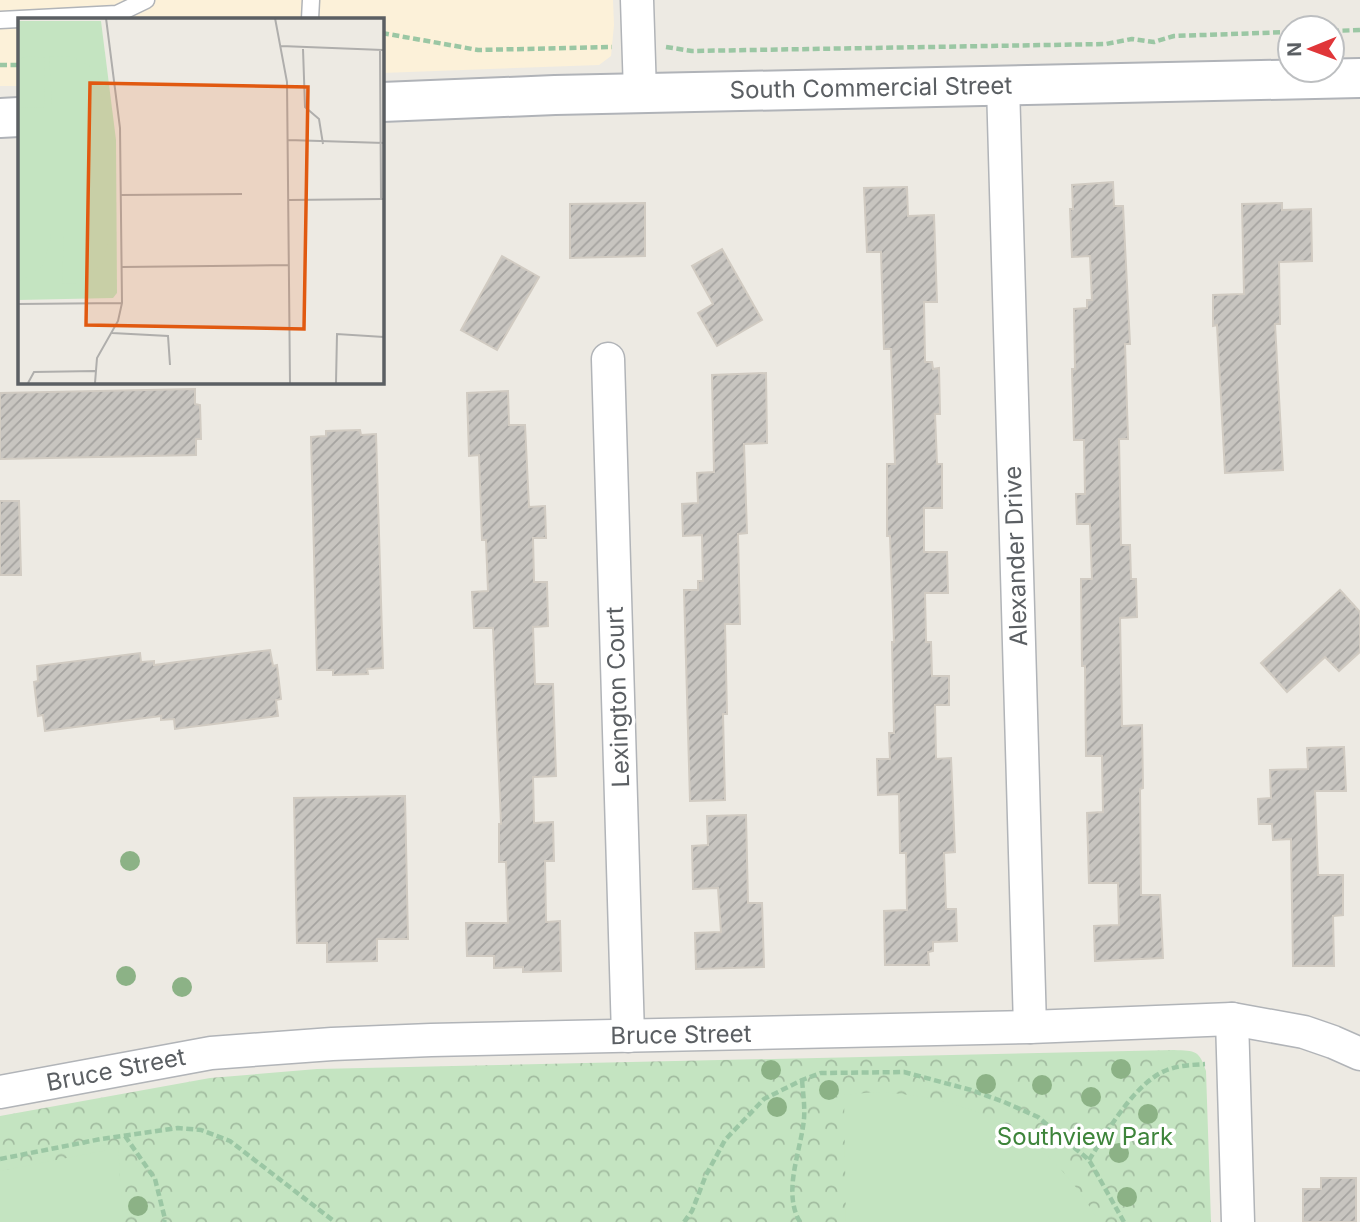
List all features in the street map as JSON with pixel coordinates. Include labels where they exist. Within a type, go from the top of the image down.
[{"type":"main road","name":"South Commercial Street","points":[[383,103],[640,93],[1360,78]]},
{"type":"main road","points":[[0,118],[18,117]]},
{"type":"street","points":[[637,0],[640,93]]},
{"type":"street","name":"Alexander Drive","points":[[1003,85],[1030,1027]]},
{"type":"street","name":"Lexington Court","points":[[608,359],[628,1036]]},
{"type":"street","points":[[1233,1019],[1238,1222]]},
{"type":"street","name":"Bruce Street","points":[[0,1092],[211,1053],[344,1043],[1030,1027],[1233,1019],[1304,1032],[1360,1054]]},
{"type":"lane","points":[[39,18],[117,14],[146,0]]},
{"type":"lane","points":[[310,18],[311,0]]},
{"type":"lane","points":[[0,20],[18,19]]},
{"type":"path","points":[[383,33],[478,50],[674,47],[691,51],[1093,45],[1132,39],[1154,41],[1174,36],[1276,32]]},
{"type":"path","points":[[0,65],[18,65]]},
{"type":"path","points":[[1088,1160],[1143,1086],[1164,1070],[1182,1065],[1234,1062]]},
{"type":"path","points":[[684,1222],[692,1211],[706,1175],[725,1140],[764,1099],[821,1073],[904,1072],[939,1080],[1004,1102],[1038,1117],[1088,1160],[1124,1222]]},
{"type":"path","points":[[800,1222],[792,1199],[804,1118],[802,1080]]},
{"type":"path","points":[[0,1159],[178,1128],[201,1130],[230,1141],[335,1222]]},
{"type":"path","points":[[125,1136],[155,1179],[164,1222]]},
{"type":"shaded area","points":[[0,0],[613,0],[611,56],[599,65],[383,73],[383,18],[18,18],[18,86],[0,86]]},
{"type":"green space","name":"Southview Park","points":[[1174,1050],[1196,1053],[1206,1071],[1211,1222],[0,1222],[0,1116],[210,1078],[317,1069]]},
{"type":"green space","points":[[875,1092],[911,1095],[945,1102],[977,1112],[1006,1126],[1033,1144],[1057,1166],[1099,1222],[846,1222],[844,1095]]},
{"type":"green space","points":[[118,1148],[123,1222],[0,1222],[0,1171]]},
{"type":"building","points":[[1113,182],[1114,206],[1123,206],[1130,344],[1125,344],[1128,439],[1119,439],[1121,545],[1130,545],[1131,579],[1136,579],[1137,617],[1120,618],[1122,726],[1142,725],[1141,895],[1160,895],[1163,958],[1095,961],[1094,926],[1119,925],[1118,883],[1089,883],[1087,813],[1103,812],[1102,756],[1086,756],[1081,579],[1092,579],[1090,524],[1077,524],[1076,494],[1085,494],[1084,440],[1074,440],[1072,369],[1075,369],[1074,309],[1087,308],[1087,300],[1092,300],[1090,256],[1072,257],[1070,209],[1073,209],[1072,185]]},
{"type":"building","points":[[907,187],[908,216],[934,215],[937,302],[924,302],[925,362],[932,362],[933,369],[939,368],[940,414],[935,414],[937,464],[942,464],[942,508],[924,508],[924,552],[947,552],[948,593],[925,593],[926,642],[931,642],[932,676],[949,676],[949,705],[935,705],[936,759],[951,758],[955,852],[944,853],[946,909],[956,909],[957,941],[933,942],[933,951],[928,952],[929,965],[885,965],[884,911],[907,910],[906,853],[900,853],[899,794],[878,795],[877,759],[890,759],[889,733],[894,733],[894,642],[890,536],[887,536],[887,464],[895,464],[891,349],[884,349],[881,252],[867,252],[864,188]]},
{"type":"building","points":[[645,203],[645,256],[570,258],[570,204]]},
{"type":"building","points":[[1282,203],[1282,210],[1311,209],[1312,261],[1279,262],[1280,324],[1275,324],[1283,470],[1225,473],[1213,295],[1244,294],[1242,204]]},
{"type":"building","points":[[722,249],[762,320],[717,346],[698,313],[713,304],[692,266]]},
{"type":"building","points":[[502,256],[539,277],[497,350],[461,330]]},
{"type":"building","points":[[766,373],[767,443],[744,444],[747,533],[738,534],[740,624],[725,624],[725,800],[690,801],[684,590],[698,590],[698,581],[703,581],[702,535],[683,536],[682,504],[698,503],[697,473],[714,472],[712,375]]},
{"type":"building","points":[[195,389],[195,404],[200,405],[201,439],[196,439],[196,455],[0,459],[0,393]]},
{"type":"building","points":[[508,391],[509,425],[525,425],[529,507],[545,506],[546,538],[533,538],[534,582],[547,582],[548,626],[533,627],[535,684],[553,684],[556,776],[533,777],[534,823],[553,822],[554,861],[545,861],[546,922],[560,921],[561,971],[523,972],[523,967],[494,968],[494,956],[467,956],[466,923],[508,923],[506,862],[499,862],[501,824],[493,628],[474,628],[472,592],[488,591],[486,540],[482,540],[479,455],[469,456],[467,393]]},
{"type":"building","points":[[360,430],[361,435],[376,434],[383,668],[367,669],[368,674],[333,675],[333,670],[317,670],[311,437],[326,436],[326,431]]},
{"type":"building","points":[[0,501],[19,501],[21,575],[0,575]]},
{"type":"building","points":[[1340,590],[1360,612],[1360,652],[1339,671],[1325,657],[1287,692],[1261,663]]},
{"type":"building","points":[[270,650],[273,666],[277,665],[281,699],[276,700],[278,716],[175,729],[174,719],[161,720],[161,716],[45,731],[43,715],[38,716],[34,682],[38,681],[37,666],[140,653],[141,662],[154,661],[154,665]]},
{"type":"building","points":[[1344,747],[1346,791],[1315,791],[1318,875],[1343,875],[1343,915],[1333,916],[1334,966],[1293,966],[1291,839],[1273,840],[1272,824],[1259,824],[1258,799],[1271,798],[1270,770],[1308,769],[1307,748]]},
{"type":"building","points":[[405,796],[408,939],[377,939],[377,961],[327,962],[327,943],[297,943],[294,798]]},
{"type":"building","points":[[746,815],[748,903],[762,903],[764,967],[696,969],[695,933],[721,932],[718,888],[693,889],[692,846],[708,845],[707,816]]},
{"type":"building","points":[[1321,1178],[1356,1178],[1356,1222],[1303,1222],[1303,1189],[1321,1189]]}]
